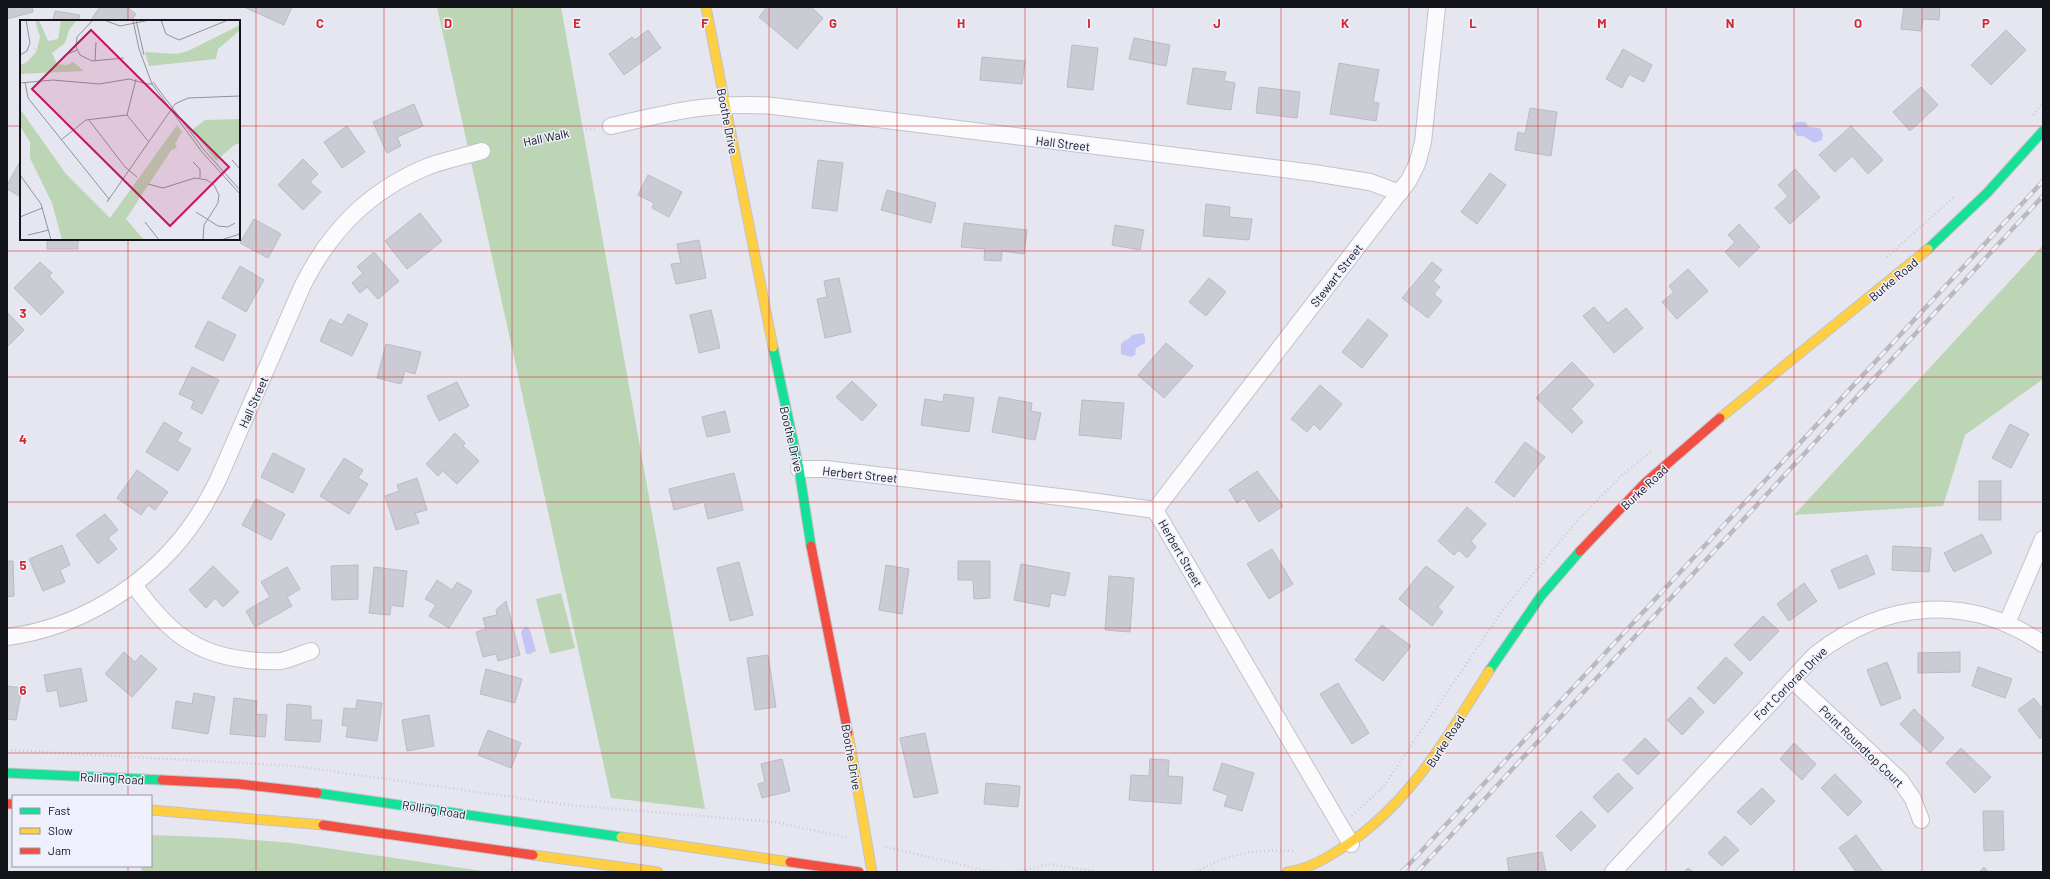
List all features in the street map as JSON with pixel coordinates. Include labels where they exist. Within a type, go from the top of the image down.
[{"type":"street","name":"Boothe Drive","points":[[706,7],[781,392],[799,469],[804,508],[852,752],[872,872]]},
{"type":"street","name":"Stewart Street","points":[[1155,510],[1409,180],[1417,164],[1423,142],[1436,7]]},
{"type":"street","name":"Hall Street","points":[[611,126],[699,106],[753,104],[1314,173],[1370,182],[1400,193]]},
{"type":"street","name":"Burke Road","points":[[1287,872],[1306,868],[1351,844],[1388,813],[1417,783],[1524,620],[1559,574],[1594,535],[1637,492],[1719,419],[1867,301],[1927,250],[1968,212],[2009,170],[2043,131]]},
{"type":"street","name":"Hall Street","points":[[7,637],[43,630],[68,621],[103,605],[134,585],[170,551],[202,510],[218,480],[302,287],[313,265],[333,235],[361,207],[406,176],[430,166],[482,151]]},
{"type":"street","name":"Herbert Street","points":[[799,469],[834,470],[1155,510],[1351,844]]},
{"type":"street","points":[[2008,623],[2043,539]]},
{"type":"street","points":[[134,585],[151,609],[164,622],[177,634],[200,648],[232,658],[266,661],[282,661],[311,651]]},
{"type":"street","name":"Fort Corloran Drive","points":[[1613,872],[1815,654],[1833,641],[1859,626],[1888,616],[1917,610],[1944,610],[1971,613],[2008,623],[2043,644]]},
{"type":"street","name":"Point Roundtop Court","points":[[1792,680],[1900,780],[1913,799],[1921,820]]},
{"type":"street","name":"Rolling Road","points":[[7,773],[239,784],[312,792],[859,872]]},
{"type":"street","points":[[152,810],[308,823],[658,872]]},
{"type":"path","points":[[463,7],[467,32],[482,85],[485,115],[482,151]]},
{"type":"path","name":"Hall Walk","points":[[482,151],[557,134],[611,126]]},
{"type":"path","points":[[7,750],[295,766],[568,805],[775,822],[866,841],[988,871],[1008,872]]},
{"type":"path","points":[[1018,872],[1048,864],[1098,872]]},
{"type":"green space","points":[[437,7],[561,7],[705,809],[611,798]]},
{"type":"green space","points":[[2043,245],[2043,379],[1965,435],[1943,506],[1794,515]]},
{"type":"green space","points":[[561,593],[575,648],[550,654],[536,599]]},
{"type":"green space","points":[[152,835],[229,838],[292,843],[489,872],[141,872],[142,867],[152,867]]},
{"type":"water","points":[[1796,122],[1805,122],[1809,127],[1820,128],[1823,134],[1822,140],[1814,143],[1803,136],[1797,136],[1792,127]]},
{"type":"water","points":[[1143,333],[1145,343],[1136,348],[1135,355],[1131,357],[1121,354],[1122,343],[1132,335]]},
{"type":"water","points":[[526,626],[530,630],[536,651],[530,654],[526,654],[521,632]]},
{"type":"building","points":[[7,7],[32,7],[33,12],[7,19]]},
{"type":"building","points":[[100,7],[127,7],[136,14],[132,20],[95,20],[92,18]]},
{"type":"building","points":[[244,7],[292,7],[284,25]]},
{"type":"building","points":[[767,7],[811,7],[823,18],[797,49],[759,17]]},
{"type":"building","points":[[1904,7],[1940,7],[1939,20],[1923,19],[1921,31],[1901,29]]},
{"type":"building","points":[[55,11],[80,15],[78,20],[53,20]]},
{"type":"building","points":[[648,30],[661,48],[624,75],[609,54],[632,37],[635,40]]},
{"type":"building","points":[[2006,30],[2026,50],[1991,85],[1971,65]]},
{"type":"building","points":[[1134,38],[1170,45],[1166,66],[1129,59]]},
{"type":"building","points":[[1072,45],[1098,48],[1093,90],[1067,87]]},
{"type":"building","points":[[1623,49],[1652,65],[1644,82],[1629,74],[1622,88],[1606,79]]},
{"type":"building","points":[[982,57],[1025,61],[1022,84],[980,80]]},
{"type":"building","points":[[1339,63],[1379,70],[1373,102],[1379,103],[1376,121],[1330,114]]},
{"type":"building","points":[[1193,68],[1226,72],[1224,81],[1235,83],[1231,110],[1187,104]]},
{"type":"building","points":[[1259,87],[1300,92],[1297,118],[1256,113]]},
{"type":"building","points":[[1921,87],[1938,105],[1910,131],[1893,112]]},
{"type":"building","points":[[414,104],[423,126],[397,137],[401,146],[387,153],[373,122]]},
{"type":"building","points":[[1530,108],[1557,112],[1551,156],[1515,150],[1518,132],[1525,134]]},
{"type":"building","points":[[347,126],[365,152],[342,168],[324,142]]},
{"type":"building","points":[[1851,126],[1883,160],[1868,174],[1852,156],[1835,172],[1819,155]]},
{"type":"building","points":[[303,159],[318,174],[310,182],[321,192],[303,210],[278,185]]},
{"type":"building","points":[[818,160],[843,163],[837,211],[812,208]]},
{"type":"building","points":[[20,162],[20,196],[7,189],[7,185]]},
{"type":"building","points":[[1795,169],[1820,197],[1790,224],[1775,208],[1788,196],[1778,185]]},
{"type":"building","points":[[1490,173],[1506,185],[1477,224],[1461,212]]},
{"type":"building","points":[[648,175],[682,192],[669,217],[652,208],[654,203],[638,195]]},
{"type":"building","points":[[887,190],[936,203],[931,223],[881,210]]},
{"type":"building","points":[[1206,204],[1230,207],[1229,217],[1252,219],[1249,240],[1203,236]]},
{"type":"building","points":[[420,213],[442,241],[407,269],[385,241]]},
{"type":"building","points":[[254,219],[281,234],[268,258],[240,243]]},
{"type":"building","points":[[964,223],[1027,230],[1024,254],[1002,251],[1001,261],[984,260],[985,249],[961,247]]},
{"type":"building","points":[[1739,224],[1760,247],[1739,267],[1725,252],[1735,242],[1728,235]]},
{"type":"building","points":[[1115,225],[1144,230],[1140,250],[1112,245]]},
{"type":"building","points":[[47,240],[78,240],[78,249],[47,249]]},
{"type":"building","points":[[699,240],[706,278],[676,284],[671,264],[681,263],[677,244]]},
{"type":"building","points":[[374,252],[399,281],[378,299],[367,287],[360,293],[352,283],[363,273],[357,267]]},
{"type":"building","points":[[40,262],[52,273],[49,276],[64,292],[41,315],[14,288]]},
{"type":"building","points":[[1432,262],[1442,270],[1433,281],[1440,287],[1434,294],[1442,301],[1428,318],[1402,298]]},
{"type":"building","points":[[240,266],[264,280],[246,312],[222,298]]},
{"type":"building","points":[[1688,269],[1708,291],[1677,319],[1662,302],[1674,292],[1669,286]]},
{"type":"building","points":[[839,278],[851,332],[825,338],[817,299],[827,297],[824,281]]},
{"type":"building","points":[[1209,278],[1226,292],[1206,316],[1189,302]]},
{"type":"building","points":[[1594,307],[1608,323],[1626,308],[1643,328],[1614,353],[1583,316]]},
{"type":"building","points":[[711,310],[720,348],[699,353],[690,315]]},
{"type":"building","points":[[7,312],[24,330],[7,347]]},
{"type":"building","points":[[348,314],[368,324],[352,356],[320,341],[330,319],[342,325]]},
{"type":"building","points":[[1368,319],[1388,335],[1362,368],[1342,352]]},
{"type":"building","points":[[208,321],[236,335],[223,361],[195,347]]},
{"type":"building","points":[[1166,343],[1193,366],[1164,398],[1138,375]]},
{"type":"building","points":[[386,344],[421,352],[415,374],[405,371],[401,384],[377,378]]},
{"type":"building","points":[[1572,362],[1594,385],[1571,409],[1583,422],[1572,433],[1536,398]]},
{"type":"building","points":[[192,367],[219,380],[202,414],[191,408],[194,401],[179,394]]},
{"type":"building","points":[[852,381],[877,405],[862,421],[836,397]]},
{"type":"building","points":[[457,382],[469,406],[439,421],[427,396]]},
{"type":"building","points":[[1320,385],[1342,404],[1320,430],[1314,424],[1307,432],[1291,419]]},
{"type":"building","points":[[944,394],[974,398],[969,432],[921,425],[925,399],[943,402]]},
{"type":"building","points":[[999,397],[1032,403],[1031,411],[1041,413],[1035,440],[992,432]]},
{"type":"building","points":[[1082,400],[1124,403],[1121,439],[1079,435]]},
{"type":"building","points":[[725,411],[730,432],[707,437],[702,417]]},
{"type":"building","points":[[164,422],[182,433],[177,441],[191,449],[178,471],[146,452]]},
{"type":"building","points":[[2010,424],[2029,434],[2011,468],[1992,458]]},
{"type":"building","points":[[455,433],[465,443],[463,446],[479,461],[457,484],[443,471],[438,476],[426,464]]},
{"type":"building","points":[[1525,442],[1545,457],[1514,497],[1495,482]]},
{"type":"building","points":[[273,453],[305,469],[293,493],[261,477]]},
{"type":"building","points":[[344,458],[363,470],[358,478],[368,484],[349,514],[320,496]]},
{"type":"building","points":[[137,470],[168,492],[155,510],[148,505],[141,515],[117,498]]},
{"type":"building","points":[[1257,471],[1283,506],[1259,522],[1244,498],[1237,503],[1229,490]]},
{"type":"building","points":[[734,473],[743,510],[708,519],[704,502],[674,510],[669,489]]},
{"type":"building","points":[[417,478],[427,510],[415,513],[419,523],[396,530],[385,496],[399,491],[397,485]]},
{"type":"building","points":[[1979,481],[2001,481],[2001,520],[1979,520]]},
{"type":"building","points":[[256,499],[285,514],[271,540],[242,525]]},
{"type":"building","points":[[1467,507],[1486,524],[1471,541],[1476,547],[1467,558],[1459,550],[1454,555],[1438,541]]},
{"type":"building","points":[[105,514],[118,530],[108,538],[117,549],[98,564],[76,535]]},
{"type":"building","points":[[1982,534],[1992,553],[1954,572],[1944,553]]},
{"type":"building","points":[[62,545],[70,565],[60,570],[65,582],[43,591],[29,559]]},
{"type":"building","points":[[1893,546],[1931,548],[1929,572],[1892,570]]},
{"type":"building","points":[[1272,549],[1293,584],[1269,599],[1247,564]]},
{"type":"building","points":[[1867,555],[1875,574],[1839,589],[1831,570]]},
{"type":"building","points":[[7,561],[13,561],[14,596],[7,597]]},
{"type":"building","points":[[958,561],[990,561],[990,598],[974,599],[973,580],[958,580]]},
{"type":"building","points":[[739,562],[753,615],[730,621],[717,568]]},
{"type":"building","points":[[1021,564],[1070,573],[1065,596],[1051,593],[1049,607],[1014,600]]},
{"type":"building","points":[[358,565],[358,599],[332,600],[331,566]]},
{"type":"building","points":[[886,565],[909,569],[902,614],[879,610]]},
{"type":"building","points":[[213,566],[239,592],[223,607],[215,598],[206,608],[189,590]]},
{"type":"building","points":[[1426,566],[1454,587],[1438,607],[1443,612],[1432,626],[1399,599]]},
{"type":"building","points":[[287,567],[300,589],[287,597],[292,606],[255,627],[246,611],[270,597],[261,582]]},
{"type":"building","points":[[374,567],[407,571],[403,607],[391,605],[390,615],[369,613]]},
{"type":"building","points":[[1109,576],[1134,578],[1130,632],[1105,630]]},
{"type":"building","points":[[437,580],[452,590],[457,582],[472,591],[449,628],[429,616],[436,605],[425,599]]},
{"type":"building","points":[[1804,583],[1817,601],[1789,621],[1777,604]]},
{"type":"building","points":[[506,601],[520,655],[498,661],[496,654],[483,657],[476,632],[486,629],[483,618],[497,615],[496,610]]},
{"type":"building","points":[[1763,616],[1779,631],[1750,661],[1734,645]]},
{"type":"building","points":[[1382,625],[1411,646],[1383,681],[1355,660]]},
{"type":"building","points":[[124,652],[135,662],[141,655],[157,669],[132,697],[105,674]]},
{"type":"building","points":[[1960,652],[1960,672],[1918,673],[1918,653]]},
{"type":"building","points":[[768,655],[776,707],[755,710],[747,658]]},
{"type":"building","points":[[1726,657],[1743,673],[1714,704],[1697,688]]},
{"type":"building","points":[[1887,662],[1901,698],[1881,706],[1867,670]]},
{"type":"building","points":[[1978,667],[2012,679],[2005,698],[1972,686]]},
{"type":"building","points":[[81,668],[87,701],[60,707],[57,690],[47,692],[44,675]]},
{"type":"building","points":[[486,669],[522,679],[515,703],[480,694]]},
{"type":"building","points":[[1338,683],[1369,733],[1352,744],[1320,694]]},
{"type":"building","points":[[7,686],[22,688],[16,720],[7,719]]},
{"type":"building","points":[[194,693],[215,697],[208,734],[172,728],[176,701],[192,704]]},
{"type":"building","points":[[1690,697],[1704,712],[1682,735],[1667,720]]},
{"type":"building","points":[[234,698],[257,701],[256,714],[267,715],[265,737],[230,734]]},
{"type":"building","points":[[2034,698],[2043,709],[2043,736],[2040,739],[2018,710]]},
{"type":"building","points":[[357,700],[382,703],[377,741],[346,737],[348,726],[342,725],[344,708],[356,709]]},
{"type":"building","points":[[287,704],[311,706],[311,720],[322,720],[320,742],[285,740]]},
{"type":"building","points":[[1914,709],[1944,738],[1930,753],[1900,724]]},
{"type":"building","points":[[429,715],[434,746],[407,751],[402,720]]},
{"type":"building","points":[[488,730],[521,743],[511,768],[478,755]]},
{"type":"building","points":[[925,733],[938,793],[914,798],[900,738]]},
{"type":"building","points":[[1645,738],[1660,753],[1638,775],[1623,760]]},
{"type":"building","points":[[1794,743],[1816,764],[1802,780],[1780,759]]},
{"type":"building","points":[[1961,748],[1991,777],[1975,793],[1946,763]]},
{"type":"building","points":[[782,759],[790,791],[762,798],[758,784],[765,782],[761,764]]},
{"type":"building","points":[[1150,759],[1169,760],[1168,776],[1183,777],[1181,804],[1129,800],[1131,775],[1149,776]]},
{"type":"building","points":[[1222,763],[1254,773],[1242,811],[1224,806],[1228,795],[1213,790]]},
{"type":"building","points":[[1618,773],[1633,788],[1608,813],[1593,797]]},
{"type":"building","points":[[1835,774],[1862,802],[1848,816],[1821,788]]},
{"type":"building","points":[[986,783],[1020,786],[1018,807],[984,804]]},
{"type":"building","points":[[1762,788],[1775,801],[1751,825],[1737,812]]},
{"type":"building","points":[[1581,811],[1596,826],[1571,851],[1556,836]]},
{"type":"building","points":[[1983,811],[2003,811],[2004,850],[1984,851]]},
{"type":"building","points":[[1856,835],[1883,872],[1856,872],[1839,848]]},
{"type":"building","points":[[1725,836],[1739,850],[1722,866],[1708,853]]},
{"type":"building","points":[[1542,852],[1546,872],[1509,872],[1507,858]]},
{"type":"building","points":[[1984,867],[1988,872],[1979,872]]},
{"type":"building","points":[[1688,868],[1693,872],[1684,872]]},
{"type":"railway","points":[[1402,872],[2043,181]]},
{"type":"railway","points":[[1417,872],[2043,196]]},
{"type":"traffic: fast","points":[[1928,249],[1987,193],[2043,131]]},
{"type":"traffic: fast","points":[[773,347],[799,469],[811,546]]},
{"type":"traffic: fast","points":[[1489,671],[1541,596],[1580,551]]},
{"type":"traffic: fast","points":[[7,773],[162,780]]},
{"type":"traffic: fast","points":[[317,793],[621,837]]},
{"type":"traffic: slow","points":[[706,7],[773,347]]},
{"type":"traffic: slow","points":[[1720,418],[1928,249]]},
{"type":"traffic: slow","points":[[1287,872],[1310,866],[1331,855],[1368,829],[1389,810],[1408,789],[1443,744],[1489,671]]},
{"type":"traffic: slow","points":[[848,733],[872,872]]},
{"type":"traffic: slow","points":[[152,810],[323,825]]},
{"type":"traffic: slow","points":[[621,837],[790,862]]},
{"type":"traffic: slow","points":[[533,855],[658,872]]},
{"type":"traffic: jam","points":[[1580,551],[1644,484],[1720,418]]},
{"type":"traffic: jam","points":[[811,546],[848,733]]},
{"type":"traffic: jam","points":[[162,780],[239,784],[317,793]]},
{"type":"traffic: jam","points":[[7,804],[12,804]]},
{"type":"traffic: jam","points":[[323,825],[533,855]]},
{"type":"traffic: jam","points":[[790,862],[859,872]]}]
